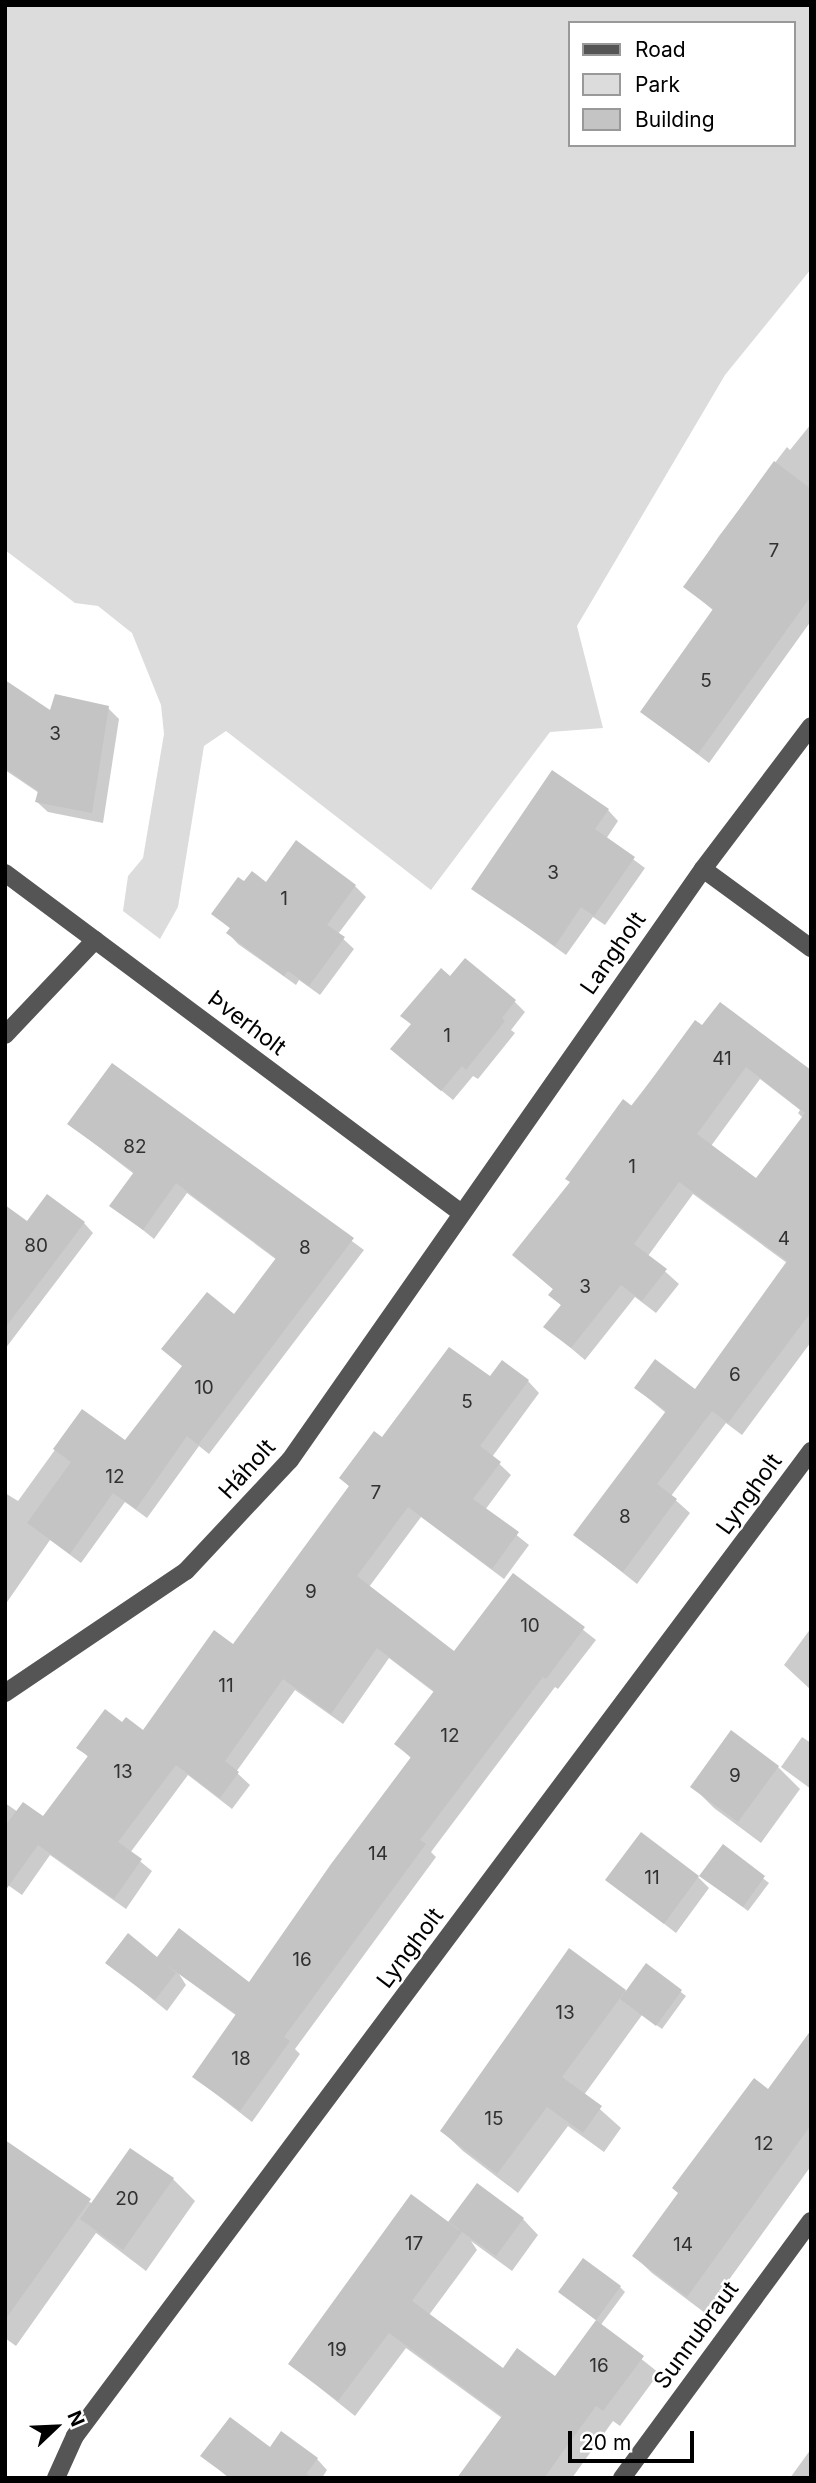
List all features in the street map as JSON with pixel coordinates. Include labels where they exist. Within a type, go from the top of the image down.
[{"type":"street","name":"Langholt","points":[[460,1212],[703,869],[811,726]]},
{"type":"street","points":[[703,869],[811,948]]},
{"type":"street","name":"Þverholt","points":[[5,873],[460,1212]]},
{"type":"street","points":[[5,1035],[95,940]]},
{"type":"street","name":"Háholt","points":[[5,1693],[186,1572],[290,1460],[460,1212]]},
{"type":"street","name":"Lyngholt","points":[[56,2478],[75,2437],[811,1451]]},
{"type":"street","name":"Sunnubraut","points":[[622,2478],[811,2221]]},
{"type":"green space","points":[[5,5],[811,5],[811,269],[725,375],[577,626],[603,728],[550,732],[431,890],[226,731],[204,746],[178,907],[160,939],[123,911],[128,876],[143,858],[164,734],[161,705],[132,633],[98,606],[75,603],[5,550]]},
{"type":"building","points":[[774,461],[811,489],[811,596],[698,754],[640,712],[713,609],[683,587]]},
{"type":"building","points":[[5,680],[50,710],[55,694],[109,706],[92,813],[35,802],[38,791],[5,768]]},
{"type":"building","points":[[552,770],[609,809],[595,829],[635,857],[594,916],[581,907],[555,946],[471,889]]},
{"type":"building","points":[[296,840],[356,885],[327,925],[345,937],[309,986],[288,971],[284,976],[226,933],[230,928],[211,914],[238,877],[244,881],[252,871],[266,882]]},
{"type":"building","points":[[465,958],[516,1000],[502,1018],[505,1021],[466,1070],[462,1066],[441,1091],[390,1049],[411,1024],[400,1016],[441,968],[450,976]]},
{"type":"building","points":[[720,1002],[811,1070],[811,1312],[728,1423],[712,1411],[657,1484],[677,1499],[623,1572],[573,1535],[666,1411],[634,1388],[655,1359],[695,1389],[787,1261],[679,1182],[634,1244],[667,1269],[642,1301],[621,1285],[571,1348],[543,1327],[561,1305],[548,1295],[553,1289],[512,1255],[570,1182],[565,1179],[623,1099],[632,1106],[695,1020],[702,1025]],"holes":[[[746,1067],[805,1113],[756,1178],[697,1134]]]},
{"type":"building","points":[[112,1063],[354,1238],[198,1445],[187,1436],[136,1509],[113,1493],[70,1554],[27,1523],[71,1462],[53,1449],[82,1409],[125,1440],[182,1366],[161,1349],[207,1292],[234,1314],[276,1258],[176,1183],[143,1230],[109,1206],[134,1172],[67,1124]]},
{"type":"building","points":[[47,1194],[85,1222],[5,1328],[5,1205],[27,1221]]},
{"type":"building","points":[[449,1347],[490,1376],[502,1360],[529,1380],[480,1446],[501,1462],[473,1499],[519,1532],[492,1569],[408,1507],[357,1576],[454,1651],[513,1573],[585,1627],[546,1679],[543,1677],[420,1840],[426,1844],[284,2037],[290,2041],[240,2111],[192,2077],[236,2014],[165,1964],[176,1973],[155,2000],[105,1963],[128,1933],[157,1957],[179,1928],[249,1982],[331,1864],[411,1757],[394,1744],[434,1691],[377,1648],[331,1714],[283,1679],[225,1761],[239,1772],[220,1798],[176,1765],[118,1842],[142,1859],[114,1899],[38,1845],[5,1891],[5,1826],[23,1802],[43,1816],[88,1756],[76,1748],[105,1709],[122,1722],[126,1717],[143,1730],[214,1630],[233,1644],[349,1486],[339,1478],[374,1431],[382,1437]]},
{"type":"building","points":[[731,1730],[779,1766],[738,1822],[690,1787]]},
{"type":"building","points":[[641,1832],[699,1876],[664,1924],[605,1880]]},
{"type":"building","points":[[723,1844],[765,1876],[743,1907],[699,1876]]},
{"type":"building","points":[[569,1948],[626,1990],[562,2077],[602,2106],[583,2133],[547,2107],[497,2174],[440,2131]]},
{"type":"building","points":[[646,1963],[682,1990],[656,2026],[620,1999]]},
{"type":"building","points":[[811,2030],[811,2125],[687,2297],[632,2256],[678,2193],[672,2188],[754,2078],[768,2089]]},
{"type":"building","points":[[5,2140],[91,2199],[5,2320]]},
{"type":"building","points":[[130,2148],[174,2178],[123,2250],[80,2219]]},
{"type":"building","points":[[477,2183],[524,2218],[496,2256],[448,2222]]},
{"type":"building","points":[[411,2194],[462,2232],[412,2301],[503,2368],[517,2348],[555,2376],[596,2320],[644,2356],[603,2411],[596,2406],[544,2478],[457,2478],[502,2416],[389,2333],[338,2401],[288,2364]]},
{"type":"building","points":[[583,2258],[621,2286],[596,2320],[558,2292]]},
{"type":"building","points":[[230,2417],[270,2447],[281,2431],[318,2458],[306,2474],[312,2478],[230,2478],[200,2456]]}]
